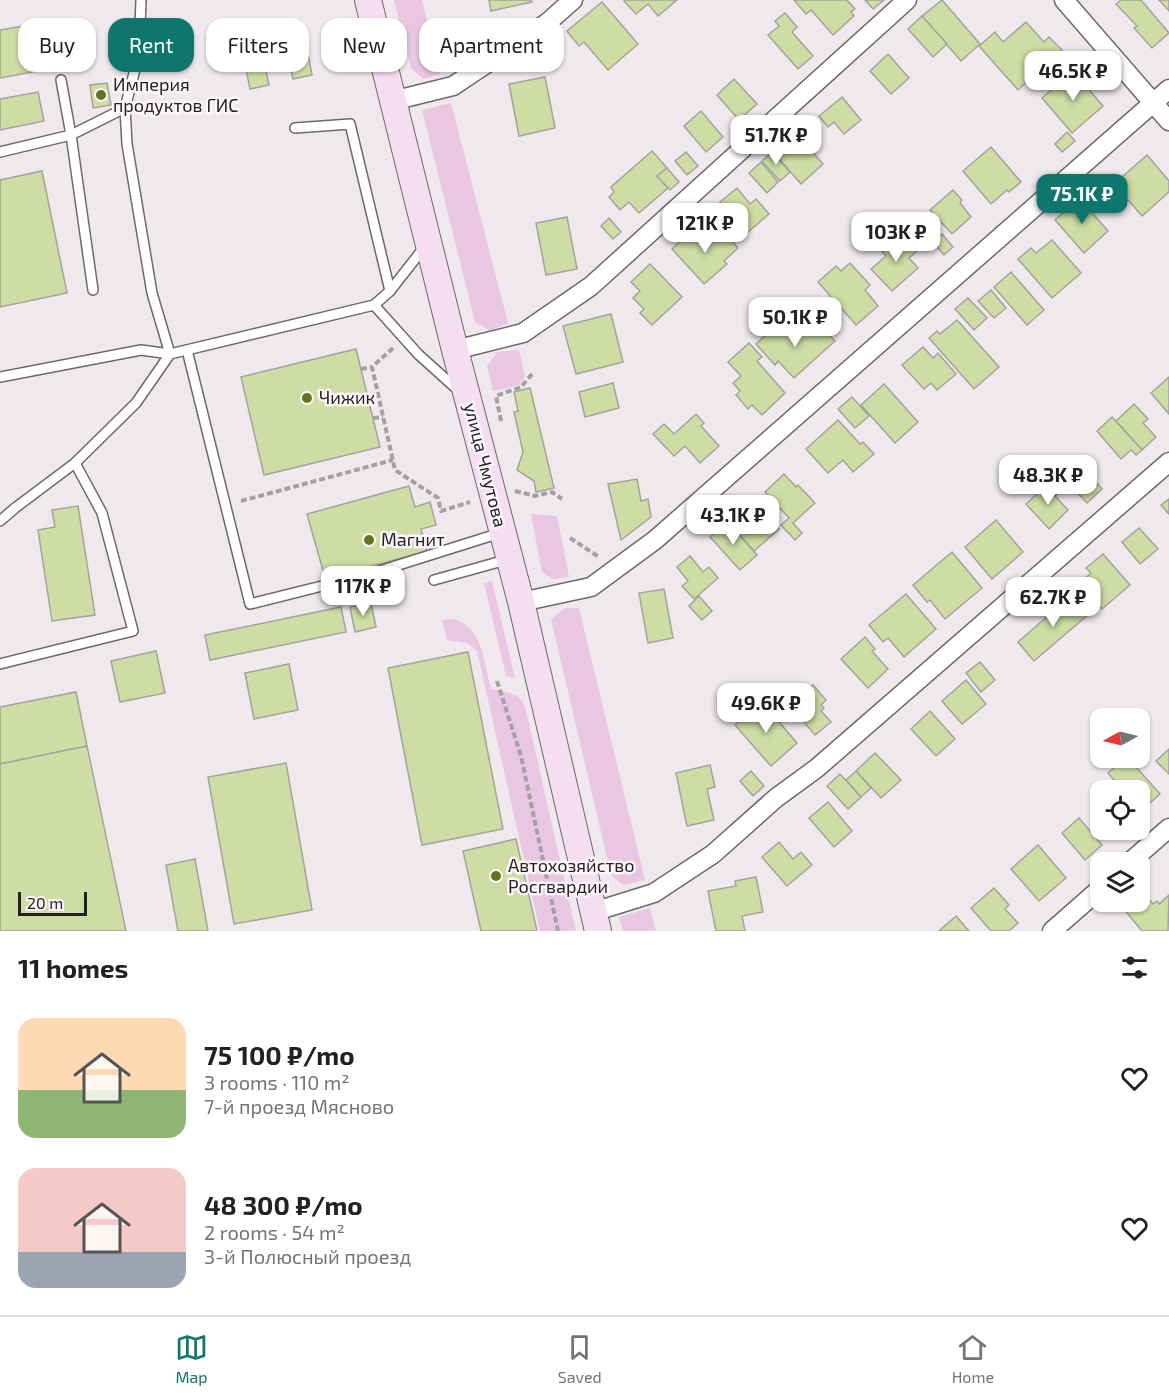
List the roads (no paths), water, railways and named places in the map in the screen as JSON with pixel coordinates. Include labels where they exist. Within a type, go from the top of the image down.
[{"type":"main road","name":"улица Чмутова","points":[[368,0],[455,350],[521,602],[596,921]]},
{"type":"street","points":[[392,101],[453,87],[547,23],[573,0]]},
{"type":"street","points":[[455,350],[523,333],[591,286],[907,0]]},
{"type":"street","points":[[1064,0],[1169,121]]},
{"type":"street","points":[[521,602],[591,587],[655,540],[1169,89]]},
{"type":"street","points":[[596,921],[654,893],[713,854],[776,798],[817,768],[1169,462]]},
{"type":"street","points":[[1141,852],[1169,828]]},
{"type":"street","points":[[1052,931],[1090,898]]},
{"type":"lane","points":[[141,0],[139,54],[125,108],[127,144],[152,293],[170,354]]},
{"type":"lane","points":[[61,80],[93,290]]},
{"type":"lane","points":[[0,152],[71,135],[125,108]]},
{"type":"lane","points":[[295,128],[350,124],[390,291]]},
{"type":"lane","points":[[0,377],[141,350],[170,354],[374,305],[390,291],[428,242]]},
{"type":"lane","points":[[374,305],[404,338],[468,400]]},
{"type":"lane","points":[[187,350],[250,604],[370,574],[502,532]]},
{"type":"lane","points":[[0,522],[75,463],[136,404],[170,354]]},
{"type":"lane","points":[[0,664],[133,631],[102,513],[75,463]]},
{"type":"lane","points":[[434,580],[509,559]]},
{"type":"place","name":"Империя продуктов ГИС","points":[[101,95]]},
{"type":"place","name":"Чижик","points":[[307,398]]},
{"type":"place","name":"Магнит","points":[[369,540]]},
{"type":"place","name":"Автохозяйство Росгвардии","points":[[496,876]]}]
